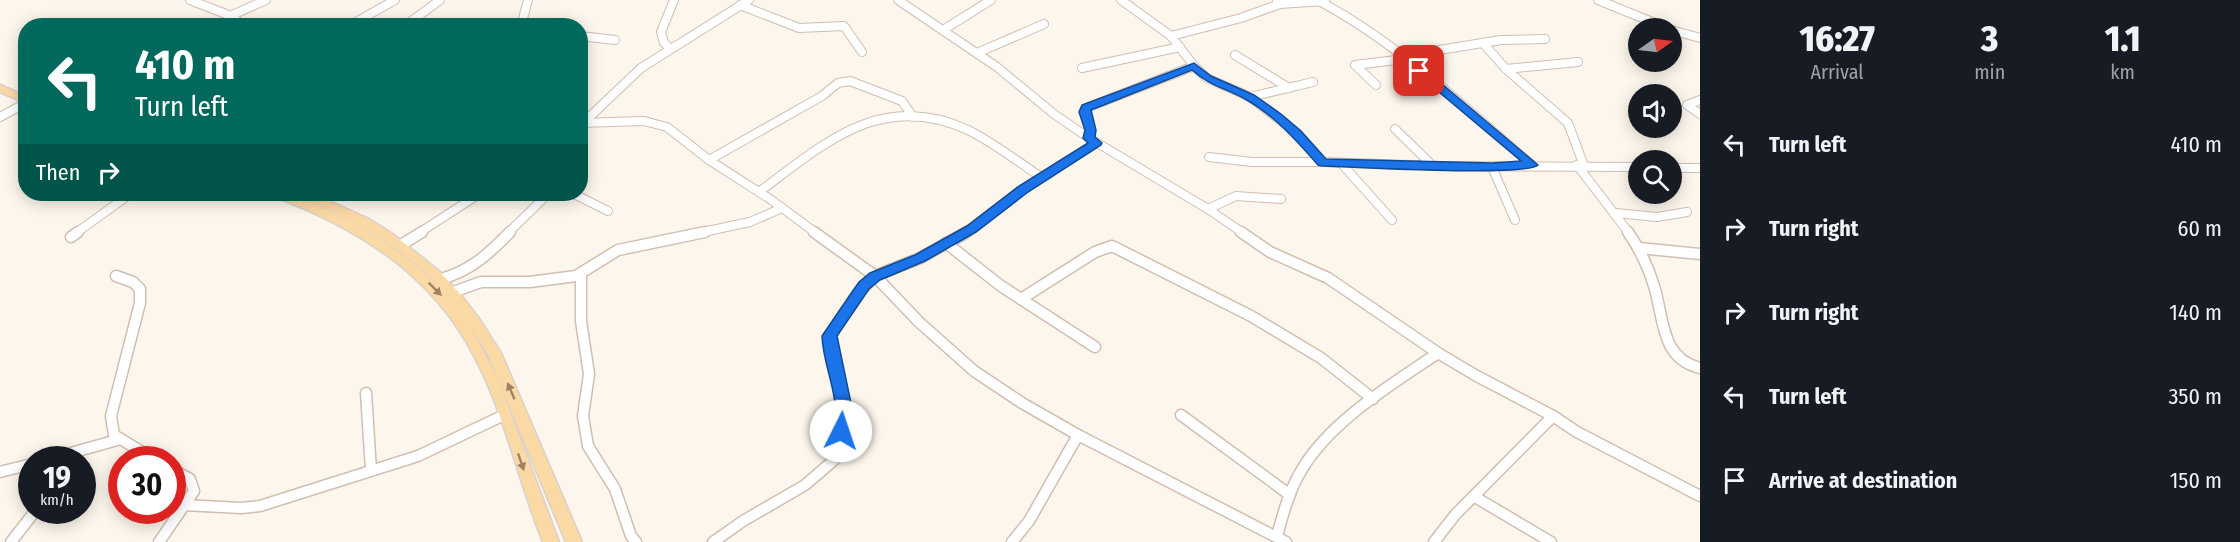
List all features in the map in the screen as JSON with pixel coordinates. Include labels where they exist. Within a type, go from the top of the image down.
[{"type":"main road","points":[[1,87],[18,90]]},
{"type":"main road","points":[[1,87],[18,97]]},
{"type":"main road","points":[[298,201],[332,214],[362,230],[394,252],[446,301],[481,355],[551,542]]},
{"type":"main road","points":[[321,201],[372,224],[401,245],[441,279],[478,324],[494,352],[574,542]]},
{"type":"street","points":[[230,16],[266,0]]},
{"type":"street","points":[[363,18],[395,0]]},
{"type":"street","points":[[416,18],[440,0]]},
{"type":"street","points":[[523,18],[528,0]]},
{"type":"street","points":[[670,48],[663,44],[660,37],[661,29],[674,0]]},
{"type":"street","points":[[588,118],[641,68],[749,0]]},
{"type":"street","points":[[898,0],[977,53],[1093,141],[1208,209],[1270,252],[1328,278],[1438,353],[1553,416],[1576,432],[1700,496]]},
{"type":"street","points":[[943,30],[991,0]]},
{"type":"street","points":[[1121,0],[1160,25],[1180,46],[1194,66],[1216,83],[1250,98],[1297,133],[1322,162]]},
{"type":"street","points":[[1598,0],[1642,18]]},
{"type":"street","points":[[196,1],[233,18]]},
{"type":"street","points":[[1171,36],[1241,18],[1278,2],[1325,1],[1403,58],[1532,165]]},
{"type":"street","points":[[740,5],[799,28],[844,26],[862,52]]},
{"type":"street","points":[[977,53],[1044,24]]},
{"type":"street","points":[[1682,33],[1700,38]]},
{"type":"street","points":[[588,36],[615,40]]},
{"type":"street","points":[[1376,85],[1354,68],[1354,65],[1517,38],[1545,39]]},
{"type":"street","points":[[1483,43],[1506,69],[1568,123],[1580,166],[1639,248],[1654,285],[1669,346],[1682,361],[1700,368]]},
{"type":"street","points":[[1082,68],[1180,46]]},
{"type":"street","points":[[1235,55],[1289,88]]},
{"type":"street","points":[[1506,69],[1578,62]]},
{"type":"street","points":[[1093,141],[1084,112],[1086,108],[1194,66]]},
{"type":"street","points":[[708,159],[822,96],[842,81],[850,81],[902,100],[913,117]]},
{"type":"street","points":[[1250,98],[1313,82]]},
{"type":"street","points":[[1700,100],[1687,105],[1700,114]]},
{"type":"street","points":[[0,117],[18,106]]},
{"type":"street","points":[[759,192],[824,146],[864,123],[886,117],[913,117],[942,121],[968,131],[1041,177]]},
{"type":"street","points":[[588,124],[644,121],[659,123],[875,276],[920,322],[974,371],[1022,403],[1078,435],[1281,539],[1290,495],[1305,464],[1336,431],[1394,382],[1438,353]]},
{"type":"street","points":[[1395,129],[1432,165]]},
{"type":"street","points":[[714,542],[743,521],[805,485],[834,460],[844,417],[829,336],[857,294],[875,276],[920,258],[971,229],[1093,141]]},
{"type":"street","points":[[1209,158],[1252,162],[1492,167],[1532,165],[1628,167]]},
{"type":"street","points":[[1341,163],[1392,220]]},
{"type":"street","points":[[1492,167],[1515,220]]},
{"type":"street","points":[[1682,168],[1699,169]]},
{"type":"street","points":[[1208,209],[1236,196],[1281,199]]},
{"type":"street","points":[[71,237],[120,201]]},
{"type":"street","points":[[401,245],[468,201]]},
{"type":"street","points":[[441,279],[464,272],[484,256],[541,201]]},
{"type":"street","points":[[588,201],[608,211]]},
{"type":"street","points":[[453,292],[481,282],[530,282],[581,274],[618,250],[750,222],[782,208]]},
{"type":"street","points":[[1616,213],[1657,217],[1687,212]]},
{"type":"street","points":[[946,243],[1001,286],[1095,347]]},
{"type":"street","points":[[1021,299],[1095,252],[1112,246],[1259,321],[1321,358],[1374,399]]},
{"type":"street","points":[[1639,248],[1700,254]]},
{"type":"street","points":[[581,274],[581,321],[589,374],[583,416],[588,446],[615,489],[636,542]]},
{"type":"street","points":[[116,276],[133,282],[140,289],[140,303],[111,416],[111,428],[114,435],[133,446]]},
{"type":"street","points":[[366,393],[371,470]]},
{"type":"street","points":[[186,505],[241,508],[260,506],[417,456],[504,415]]},
{"type":"street","points":[[1181,415],[1290,495]]},
{"type":"street","points":[[1434,542],[1455,515],[1553,416]]},
{"type":"street","points":[[1012,542],[1029,521],[1078,435]]},
{"type":"street","points":[[96,448],[121,439]]},
{"type":"street","points":[[0,472],[18,468]]},
{"type":"street","points":[[186,476],[195,484],[186,502]]},
{"type":"street","points":[[1475,497],[1551,542]]},
{"type":"street","points":[[11,542],[25,524]]},
{"type":"street","points":[[159,542],[171,524]]},
{"type":"route","points":[[841,431],[844,417],[843,403],[829,336],[857,294],[875,276],[920,258],[971,229],[1023,189],[1096,143],[1089,138],[1089,122],[1084,112],[1086,108],[1131,89],[1194,66],[1207,78],[1250,98],[1277,117],[1297,133],[1322,162],[1492,167],[1532,165],[1419,71]]}]
